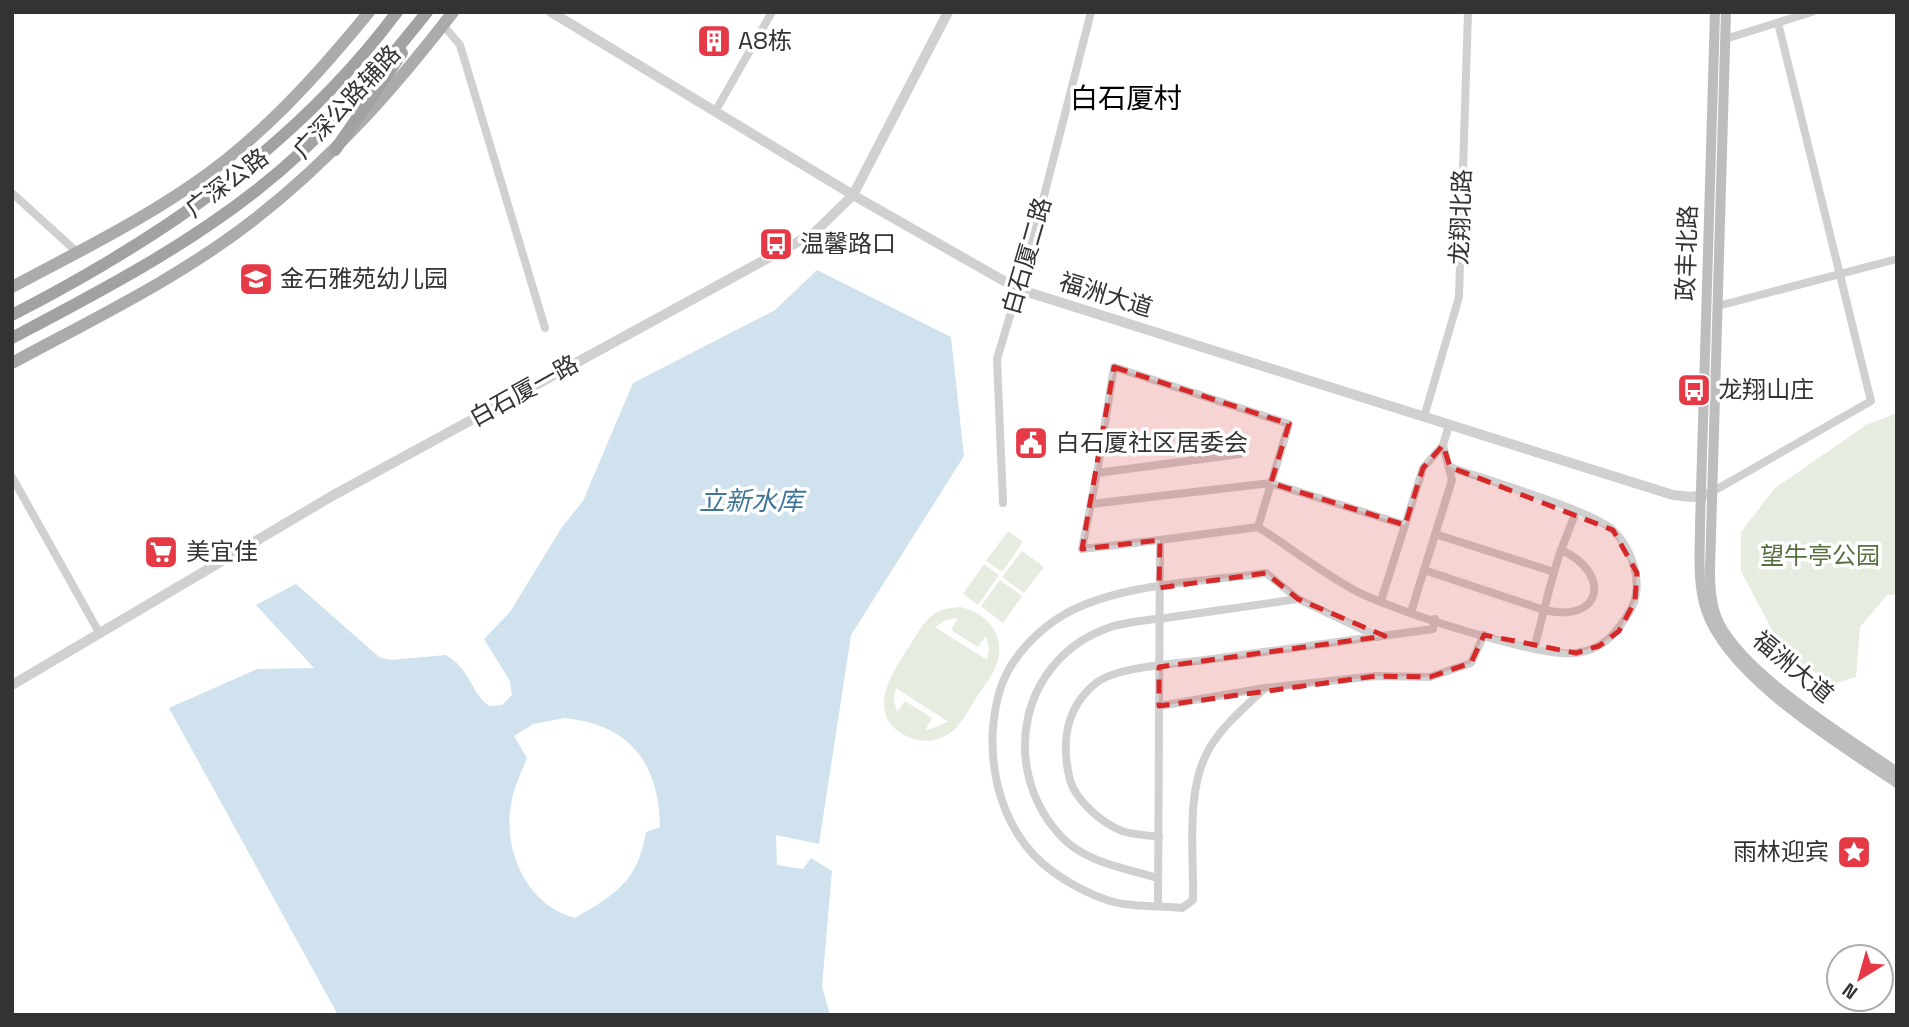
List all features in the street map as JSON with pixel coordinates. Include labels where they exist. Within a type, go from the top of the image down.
[{"type":"highway","name":"广深公路","points":[[12,315],[169,226],[256,162],[335,87],[397,12]]},
{"type":"highway","name":"广深公路","points":[[12,338],[110,286],[208,225],[258,189],[359,93],[428,12]]},
{"type":"highway","points":[[335,150],[428,12]]},
{"type":"main road","name":"广深公路辅路","points":[[12,287],[157,207],[223,162],[309,83],[369,12]]},
{"type":"main road","name":"广深公路辅路","points":[[12,363],[191,263],[249,224],[335,150],[396,85],[453,12]]},
{"type":"main road","name":"政丰北路","points":[[1707,494],[1716,12]]},
{"type":"main road","name":"政丰北路","points":[[1707,494],[1718,306],[1726,12]]},
{"type":"main road","name":"福洲大道","points":[[1707,494],[1710,587],[1718,621],[1727,636],[1771,682],[1897,772]]},
{"type":"main road","name":"福洲大道","points":[[1707,494],[1701,589],[1705,608],[1720,640],[1764,687],[1897,783]]},
{"type":"street","name":"福洲大道","points":[[551,12],[853,195],[1018,289],[1673,495],[1707,494]]},
{"type":"street","points":[[715,112],[772,12]]},
{"type":"street","name":"白石厦一路","points":[[12,685],[332,496],[814,233],[853,195],[948,12]]},
{"type":"street","name":"白石厦二路","points":[[1003,503],[998,359],[1091,12]]},
{"type":"street","name":"龙翔北路","points":[[1424,417],[1459,297],[1468,12]]},
{"type":"street","points":[[1725,39],[1812,12]]},
{"type":"street","points":[[1707,494],[1871,401],[1778,23]]},
{"type":"street","points":[[443,25],[460,45],[545,328]]},
{"type":"street","points":[[12,193],[77,252]]},
{"type":"street","points":[[1718,306],[1897,259]]},
{"type":"street","points":[[1258,527],[1289,424],[1114,367],[1082,549],[1258,527],[1357,592],[1484,635],[1534,649],[1576,653],[1599,646],[1619,631],[1635,601],[1637,573],[1628,551],[1613,530],[1576,512],[1451,467]]},
{"type":"street","points":[[1381,601],[1423,468],[1443,445],[1449,425]]},
{"type":"street","points":[[1411,612],[1452,480],[1451,467],[1443,445]]},
{"type":"street","points":[[1097,473],[1240,454]]},
{"type":"street","points":[[12,477],[100,634]]},
{"type":"street","points":[[1091,504],[1272,483],[1405,525]]},
{"type":"street","points":[[1534,649],[1560,550],[1576,512]]},
{"type":"street","points":[[1435,534],[1554,572]]},
{"type":"street","points":[[1158,905],[1160,540]]},
{"type":"street","points":[[1424,570],[1544,610],[1564,614],[1577,612],[1587,606],[1594,583],[1590,570],[1578,557],[1560,550]]},
{"type":"street","points":[[1265,688],[1232,720],[1209,749],[1195,790],[1194,900],[1182,908],[1123,904],[1097,895],[1052,871],[1027,846],[1004,807],[992,762],[995,717],[1003,683],[1027,643],[1064,615],[1101,598],[1266,573],[1298,599],[1378,636]]},
{"type":"street","points":[[1158,878],[1096,860],[1059,835],[1032,796],[1024,761],[1026,720],[1045,676],[1071,648],[1109,628],[1298,599]]},
{"type":"street","points":[[1159,837],[1122,831],[1093,813],[1072,785],[1064,756],[1066,728],[1077,705],[1096,683],[1112,675],[1159,667],[1433,629],[1434,619]]},
{"type":"street","points":[[1159,706],[1265,688],[1376,676],[1430,677],[1471,663],[1484,635]]},
{"type":"highlighted area","points":[[1114,367],[1289,424],[1271,483],[1405,525],[1423,468],[1443,445],[1450,467],[1613,530],[1637,573],[1635,601],[1619,631],[1599,646],[1576,653],[1484,635],[1471,663],[1430,677],[1376,676],[1159,706],[1159,667],[1385,636],[1298,599],[1266,573],[1159,588],[1160,540],[1082,549]]},
{"type":"green space","name":"望牛亭公园","points":[[1897,413],[1897,594],[1887,595],[1860,627],[1856,677],[1833,684],[1784,653],[1741,571],[1741,532],[1775,488],[1866,425]]},
{"type":"green space","points":[[1008,531],[1023,542],[1002,572],[986,561]]},
{"type":"green space","points":[[1022,551],[1044,567],[1024,593],[1002,577]]},
{"type":"green space","points":[[984,564],[999,575],[978,605],[963,594]]},
{"type":"green space","points":[[1000,580],[1022,596],[1003,623],[981,606]]},
{"type":"green space","points":[[960,607],[979,614],[993,628],[999,645],[996,666],[952,732],[931,740],[911,738],[894,727],[887,717],[884,706],[889,682],[926,621],[937,612]],"holes":[[[958,618],[951,630],[978,647],[986,636],[989,648],[987,660],[935,627],[946,620]],[[896,688],[947,721],[948,722],[925,731],[932,718],[905,701],[897,712],[894,700]]]},
{"type":"water","name":"立新水库","points":[[817,270],[951,337],[964,456],[851,635],[819,844],[776,835],[777,865],[803,869],[811,858],[832,871],[822,986],[830,1015],[338,1015],[169,708],[257,669],[314,668],[256,605],[296,584],[379,657],[390,660],[446,655],[466,674],[482,700],[489,706],[502,705],[512,695],[510,681],[484,639],[510,612],[562,527],[583,501],[633,383],[775,310]],"holes":[[[565,718],[588,722],[623,739],[647,766],[654,784],[660,827],[646,832],[637,863],[622,885],[602,902],[575,918],[558,912],[544,902],[522,874],[515,858],[509,823],[511,805],[527,758],[514,736],[533,724]]]},
{"type":"place","name":"A8栋","points":[[714,41]]},
{"type":"place","name":"温馨路口","points":[[776,244]]},
{"type":"place","name":"金石雅苑幼儿园","points":[[256,279]]},
{"type":"place","name":"龙翔山庄","points":[[1694,390]]},
{"type":"place","name":"白石厦社区居委会","points":[[1031,443]]},
{"type":"place","name":"美宜佳","points":[[161,552]]},
{"type":"place","name":"雨林迎宾","points":[[1854,852]]},
{"type":"district","name":"白石厦村","points":[[1126,98]]}]
